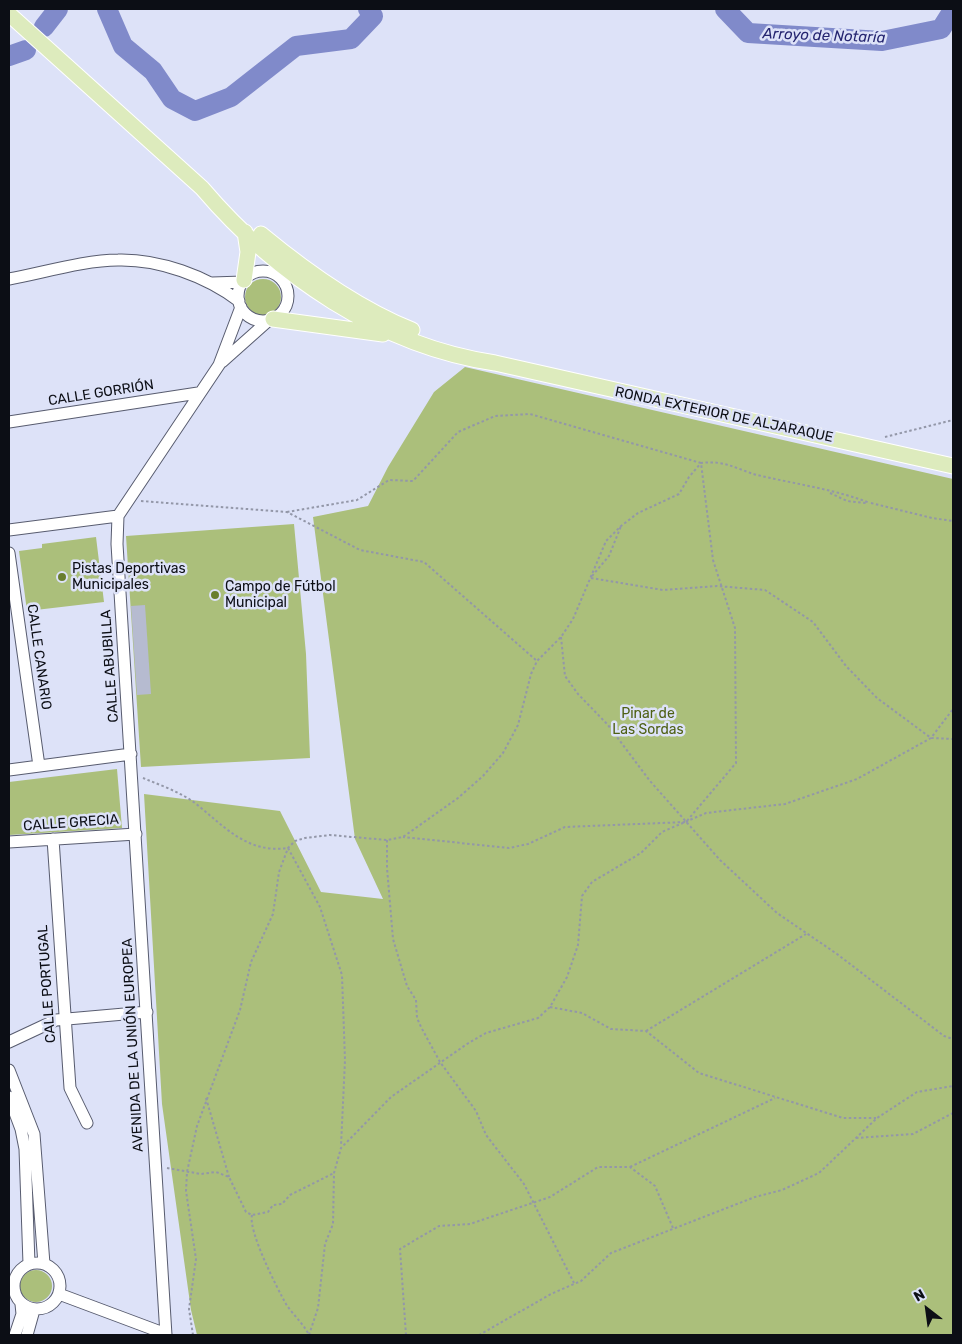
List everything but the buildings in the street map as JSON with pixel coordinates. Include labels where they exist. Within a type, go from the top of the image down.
[{"type":"main road","name":"RONDA EXTERIOR DE ALJARAQUE","points":[[9,14],[202,188],[272,244],[336,290],[407,328],[495,363]]},
{"type":"main road","name":"RONDA EXTERIOR DE ALJARAQUE","points":[[202,188],[283,274],[355,315],[401,336],[471,359],[953,466]]},
{"type":"main road","points":[[244,281],[248,252],[245,232]]},
{"type":"main road","points":[[272,244],[287,266],[283,274]]},
{"type":"main road","points":[[283,274],[299,273],[320,288],[336,290]]},
{"type":"main road","points":[[270,320],[401,336]]},
{"type":"street","points":[[9,279],[116,260],[157,264],[208,282],[240,304],[252,318],[270,320]]},
{"type":"street","points":[[9,530],[118,516],[218,365],[270,320],[279,316],[287,303],[287,289],[283,274],[265,271],[250,275],[244,281],[240,304],[218,365]]},
{"type":"street","points":[[208,282],[244,281]]},
{"type":"street","name":"CALLE GORRIÓN","points":[[9,422],[198,393]]},
{"type":"street","name":"CALLE ABUBILLA","points":[[118,516],[117,544],[130,754]]},
{"type":"street","name":"CALLE CANARIO","points":[[9,552],[39,766]]},
{"type":"street","points":[[9,770],[130,754]]},
{"type":"street","name":"AVENIDA DE LA UNIÓN EUROPEA","points":[[130,754],[166,1335]]},
{"type":"street","name":"CALLE GRECIA","points":[[9,842],[136,834]]},
{"type":"street","name":"CALLE PORTUGAL","points":[[53,839],[70,1088],[87,1123]]},
{"type":"street","points":[[9,1042],[56,1020],[147,1012]]},
{"type":"street","points":[[9,1070],[34,1134],[44,1264]]},
{"type":"street","points":[[9,1097],[21,1130],[25,1149],[28,1264]]},
{"type":"street","points":[[15,1335],[20,1322],[21,1304],[14,1292],[12,1276],[28,1264],[44,1264],[50,1267],[59,1279],[59,1294],[49,1306],[34,1310],[21,1304]]},
{"type":"street","points":[[59,1294],[166,1335]]},
{"type":"street","points":[[27,1335],[34,1310]]},
{"type":"path","points":[[128,500],[287,512],[357,500],[390,480],[413,481],[458,432],[495,416],[530,414],[701,463],[717,461],[757,475],[828,492],[848,494],[870,503]]},
{"type":"path","points":[[885,437],[953,420]]},
{"type":"path","points":[[403,837],[458,798],[483,776],[503,753],[518,724],[531,674],[537,662],[561,638],[573,619],[603,547],[621,526],[638,513],[679,494],[689,477],[701,463]]},
{"type":"path","points":[[193,1335],[189,1309],[196,1259],[186,1191],[187,1172],[197,1126],[240,1010],[251,962],[273,914],[278,872],[288,848],[295,841],[330,835],[387,840],[403,837],[509,848],[528,844],[565,827],[686,822],[736,763],[735,628],[713,560],[701,463]]},
{"type":"path","points":[[828,492],[847,501],[870,503],[932,518],[953,521]]},
{"type":"path","points":[[287,512],[360,550],[424,562],[537,662]]},
{"type":"path","points":[[591,578],[609,556],[621,526]]},
{"type":"path","points":[[591,578],[663,590],[722,586],[765,590],[813,622],[846,666],[877,698],[931,738],[953,739]]},
{"type":"path","points":[[561,638],[565,676],[578,694],[608,725],[650,781],[720,860],[770,906],[944,1036],[953,1039]]},
{"type":"path","points":[[341,1148],[392,1097],[440,1062],[486,1033],[538,1018],[550,1007],[567,978],[578,945],[582,896],[592,882],[641,853],[662,832],[706,814],[785,804],[857,779],[931,738],[953,709]]},
{"type":"path","points":[[141,777],[195,803],[216,823],[252,845],[274,850],[288,848]]},
{"type":"path","points":[[387,840],[393,939],[407,986],[416,1000],[418,1018],[440,1062],[476,1111],[486,1135],[524,1184],[574,1284]]},
{"type":"path","points":[[288,848],[320,907],[342,975],[345,1060],[341,1148],[334,1173],[333,1224],[325,1244],[318,1308],[309,1335]]},
{"type":"path","points":[[550,1007],[582,1012],[611,1029],[646,1031],[807,934]]},
{"type":"path","points":[[646,1031],[699,1073],[843,1118],[877,1118]]},
{"type":"path","points":[[479,1335],[581,1281],[611,1253],[756,1196],[782,1190],[819,1173],[877,1118],[917,1092],[953,1086]]},
{"type":"path","points":[[206,1098],[229,1177],[246,1212],[252,1215],[268,1212],[273,1205],[282,1204],[290,1195],[334,1173]]},
{"type":"path","points":[[406,1335],[400,1249],[439,1226],[470,1224],[550,1197],[598,1167],[630,1167],[776,1098]]},
{"type":"path","points":[[856,1138],[913,1134],[953,1113]]},
{"type":"path","points":[[949,1116],[953,1117]]},
{"type":"path","points":[[630,1167],[655,1186],[674,1228]]},
{"type":"path","points":[[155,1170],[167,1168],[201,1174],[216,1172],[229,1177]]},
{"type":"path","points":[[252,1215],[253,1228],[267,1268],[286,1304],[309,1335]]},
{"type":"green space","points":[[263,279],[270,280],[276,284],[280,290],[280,304],[276,310],[270,314],[263,315],[256,314],[250,310],[246,304],[245,297],[246,290],[250,284],[256,280]]},
{"type":"green space","name":"Pinar de Las Sordas","points":[[465,367],[953,479],[953,1335],[197,1335],[191,1310],[162,1104],[144,794],[280,811],[321,892],[383,899],[355,839],[313,517],[368,506],[388,467],[434,392]]},
{"type":"green space","name":"Campo de Fútbol Municipal","points":[[294,524],[306,654],[310,758],[141,767],[126,536]]},
{"type":"green space","name":"Pistas Deportivas Municipales","points":[[96,537],[104,602],[27,611],[19,551],[42,548],[42,544]]},
{"type":"green space","points":[[117,769],[122,828],[9,835],[9,782]]},
{"type":"green space","points":[[36,1270],[42,1271],[47,1275],[51,1280],[51,1292],[47,1297],[42,1301],[36,1302],[30,1301],[25,1297],[21,1292],[20,1286],[21,1280],[25,1275],[30,1271]]},
{"type":"waterway","name":"Arroyo de Notaría","points":[[44,27],[58,9]]},
{"type":"waterway","name":"Arroyo de Notaría","points":[[107,9],[123,46],[153,71],[172,99],[195,111],[231,97],[296,46],[351,39],[373,16],[368,9]]},
{"type":"waterway","name":"Arroyo de Notaría","points":[[725,9],[748,33],[882,41],[941,29],[953,10]]},
{"type":"waterway","name":"Arroyo de Notaría","points":[[9,56],[26,50]]},
{"type":"place","name":"Pistas Deportivas Municipales","points":[[62,577]]},
{"type":"place","name":"Campo de Fútbol Municipal","points":[[215,595]]}]
